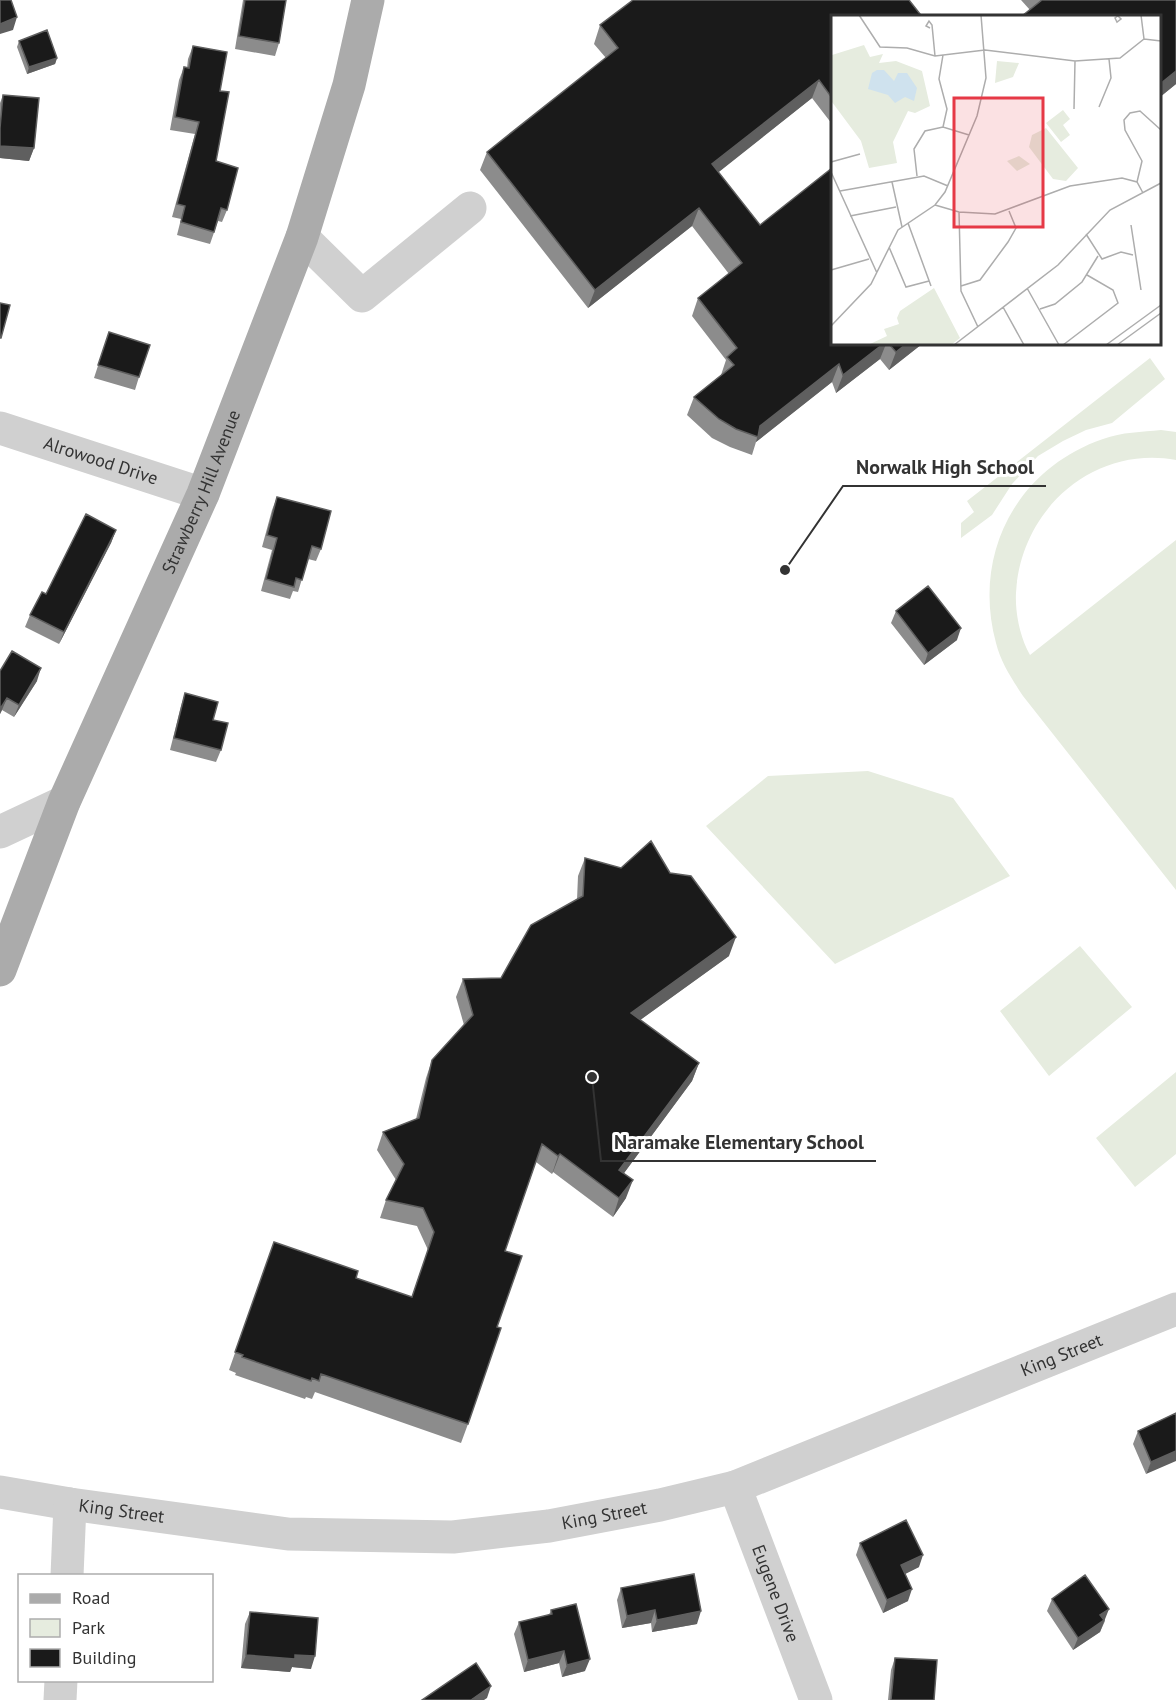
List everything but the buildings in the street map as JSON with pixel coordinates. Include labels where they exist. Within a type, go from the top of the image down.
[{"type":"main road","name":"Strawberry Hill Avenue","points":[[0,970],[64,802],[203,494],[302,237],[349,85],[368,0]]},
{"type":"street","points":[[302,237],[362,296],[470,208]]},
{"type":"street","name":"Alrowood Drive","points":[[0,428],[203,494]]},
{"type":"street","points":[[0,832],[64,802]]},
{"type":"street","name":"King Street","points":[[0,1492],[288,1534],[453,1537],[549,1526],[735,1487],[1176,1309]]},
{"type":"street","name":"Eugene Drive","points":[[735,1487],[816,1700]]},
{"type":"street","points":[[67,1574],[70,1504]]},
{"type":"street","points":[[60,1700],[61,1682]]},
{"type":"green space","points":[[1150,358],[1165,379],[1112,423],[1086,430],[1038,456],[1012,484],[992,515],[961,538],[961,523],[974,512],[967,501]]},
{"type":"green space","points":[[1161,430],[1176,432],[1176,460],[1145,458],[1116,463],[1090,474],[1066,490],[1046,511],[1031,536],[1021,563],[1016,601],[1021,633],[1030,655],[1176,540],[1176,890],[1023,696],[1001,657],[990,610],[990,578],[996,548],[1008,519],[1025,494],[1046,471],[1072,453],[1103,439]]},
{"type":"green space","points":[[868,771],[953,798],[1010,876],[835,964],[706,826],[768,776]]},
{"type":"green space","points":[[1080,946],[1132,1007],[1049,1076],[1000,1011]]},
{"type":"green space","points":[[1176,1072],[1176,1154],[1135,1187],[1096,1138]]},
{"type":"place","name":"Norwalk High School","points":[[785,570]]},
{"type":"place","name":"Naramake Elementary School","points":[[592,1077]]}]
